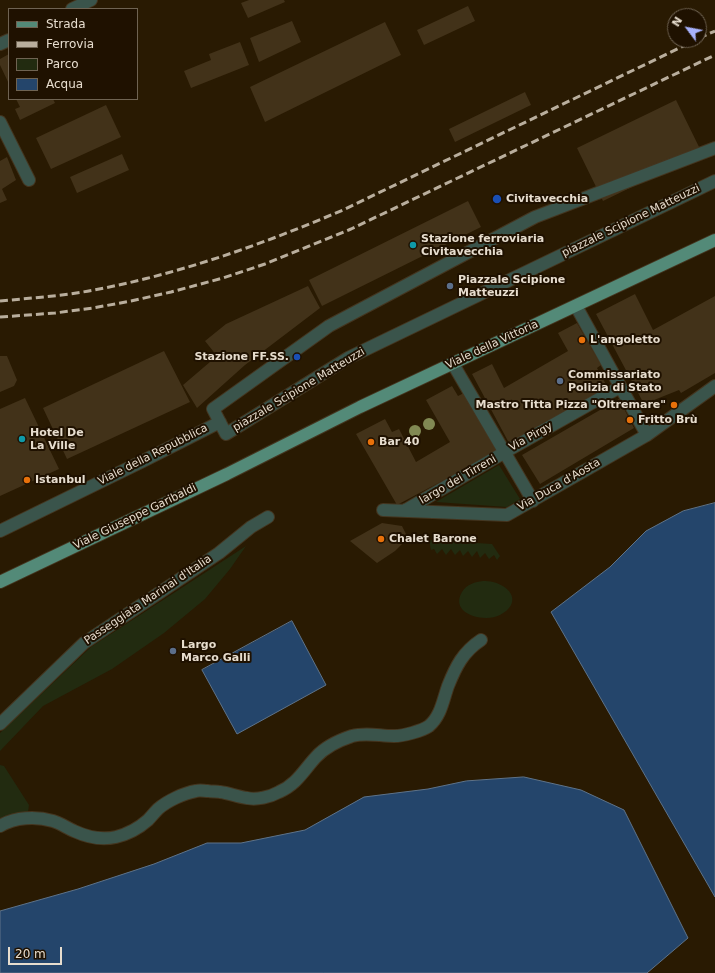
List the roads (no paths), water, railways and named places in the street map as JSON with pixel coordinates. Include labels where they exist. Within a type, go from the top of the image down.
[{"type":"main road","name":"Viale della Vittoria","points":[[270,452],[360,407],[715,240]]},
{"type":"main road","name":"Viale Giuseppe Garibaldi","points":[[0,582],[270,452]]},
{"type":"street","points":[[74,8],[91,0]]},
{"type":"street","points":[[0,122],[29,180]]},
{"type":"street","name":"piazzale Scipione Matteuzzi","points":[[715,148],[535,217],[329,326],[213,409],[226,434],[348,358],[715,181]]},
{"type":"street","points":[[576,306],[647,435]]},
{"type":"street","points":[[453,364],[505,452]]},
{"type":"street","name":"Via Duca d'Aosta","points":[[382,510],[507,515],[647,435],[715,386]]},
{"type":"street","name":"Via Pirgy","points":[[505,452],[620,387]]},
{"type":"street","name":"Viale della Repubblica","points":[[0,531],[220,422]]},
{"type":"street","name":"largo dei Tirreni","points":[[404,511],[505,452],[533,501]]},
{"type":"street","name":"Passeggiata Marinai d'Italia","points":[[0,724],[84,643],[219,553],[251,527],[268,517]]},
{"type":"street","points":[[1,825],[26,818],[41,818],[54,821],[77,832],[90,836],[102,838],[115,837],[139,827],[159,808],[177,797],[196,791],[220,792],[248,798],[265,798],[279,793],[294,784],[317,756],[337,742],[354,736],[371,734],[396,736],[419,731],[428,726],[436,718],[442,706],[455,670],[461,659],[472,646],[481,640]]},
{"type":"water","points":[[715,503],[715,897],[551,612],[610,567],[646,531],[683,511]]},
{"type":"water","points":[[292,621],[326,685],[237,734],[202,670]]},
{"type":"water","points":[[524,777],[581,790],[624,810],[688,938],[647,973],[0,973],[0,911],[78,889],[154,864],[207,843],[241,843],[305,830],[364,797],[428,789],[466,781]]},
{"type":"railway","points":[[707,34],[715,31]]},
{"type":"railway","points":[[0,301],[71,294],[158,276],[221,257],[282,235],[343,210],[679,48]]},
{"type":"railway","points":[[0,317],[55,313],[131,301],[223,278],[265,264],[351,229],[715,55]]},
{"type":"place","name":"Civitavecchia","points":[[497,199]]},
{"type":"place","name":"Stazione ferroviaria Civitavecchia","points":[[413,245]]},
{"type":"place","name":"Piazzale Scipione Matteuzzi","points":[[450,286]]},
{"type":"place","name":"L'angoletto","points":[[582,340]]},
{"type":"place","name":"Stazione FF.SS.","points":[[297,357]]},
{"type":"place","name":"Commissariato Polizia di Stato","points":[[560,381]]},
{"type":"place","name":"Mastro Titta Pizza \"Oltremare\"","points":[[674,405]]},
{"type":"place","name":"Fritto Brù","points":[[630,420]]},
{"type":"place","name":"Hotel De La Ville","points":[[22,439]]},
{"type":"place","name":"Bar 40","points":[[371,442]]},
{"type":"place","name":"Istanbul","points":[[27,480]]},
{"type":"place","name":"Chalet Barone","points":[[381,539]]},
{"type":"place","name":"Largo Marco Galli","points":[[173,651]]}]
